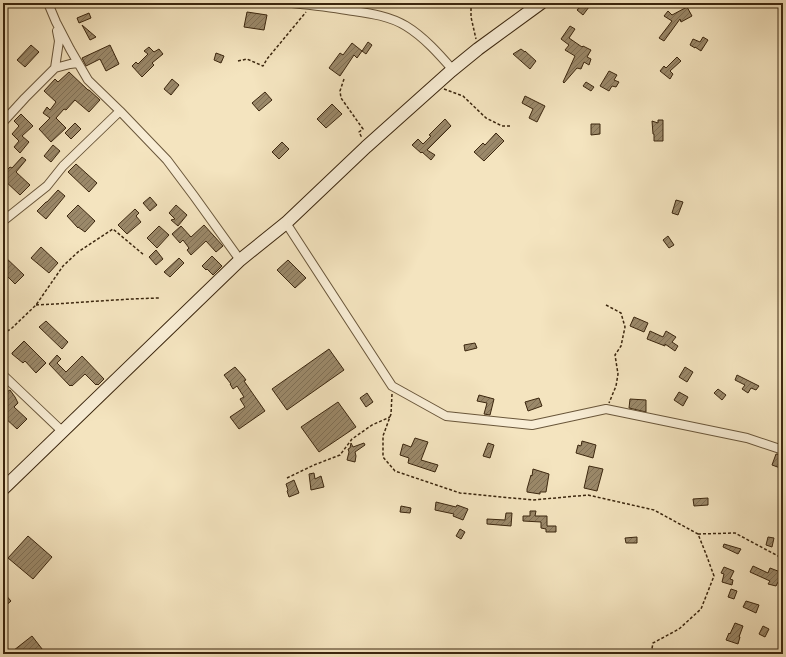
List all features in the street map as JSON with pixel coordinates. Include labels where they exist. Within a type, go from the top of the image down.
[{"type":"main road","points":[[3,489],[240,260],[286,223],[366,147],[434,86],[478,49],[541,3]]},
{"type":"street","points":[[48,3],[70,49],[88,80],[167,160],[240,260]]},
{"type":"street","points":[[292,3],[370,13],[393,19],[418,35],[438,53],[453,70]]},
{"type":"street","points":[[55,68],[59,41],[56,22]]},
{"type":"street","points":[[3,122],[55,68],[78,63]]},
{"type":"street","points":[[3,221],[47,186],[63,166],[120,112]]},
{"type":"street","points":[[286,223],[392,386],[446,416],[532,425],[606,409],[747,438],[783,450]]},
{"type":"street","points":[[3,375],[63,432]]},
{"type":"path","points":[[471,3],[471,17],[478,49]]},
{"type":"path","points":[[238,61],[247,59],[263,66],[267,59],[306,12],[306,4]]},
{"type":"path","points":[[344,79],[340,91],[341,98],[363,129],[360,132],[366,147]]},
{"type":"path","points":[[434,86],[463,96],[486,118],[502,126],[512,126]]},
{"type":"path","points":[[3,334],[12,328],[36,304],[63,266],[78,252],[113,229],[144,255]]},
{"type":"path","points":[[36,304],[159,298]]},
{"type":"path","points":[[606,305],[621,313],[625,327],[621,346],[615,356],[618,374],[616,386],[606,409]]},
{"type":"path","points":[[392,386],[391,414],[383,436],[383,457],[395,471],[460,493],[532,500],[588,495],[654,510],[698,534],[735,533],[778,556],[783,557]]},
{"type":"path","points":[[288,478],[314,465],[340,455],[352,439],[372,425],[390,417]]},
{"type":"path","points":[[651,654],[652,643],[679,629],[701,609],[714,576],[698,534]]},
{"type":"building","points":[[583,3],[592,3],[583,15],[577,10]]},
{"type":"building","points":[[687,7],[692,16],[681,22],[680,19],[664,41],[659,38],[672,21],[664,16],[668,11],[672,15]]},
{"type":"building","points":[[247,12],[267,15],[264,30],[244,27]]},
{"type":"building","points":[[89,13],[91,18],[79,23],[77,18]]},
{"type":"building","points":[[82,25],[96,37],[90,40]]},
{"type":"building","points":[[570,26],[575,29],[569,38],[582,47],[583,46],[591,50],[587,57],[591,59],[589,65],[584,62],[581,69],[577,68],[564,83],[563,82],[575,56],[565,50],[569,45],[561,39]]},
{"type":"building","points":[[703,37],[708,40],[701,51],[690,45],[693,39],[700,42]]},
{"type":"building","points":[[368,42],[372,45],[366,54],[362,51]]},
{"type":"building","points":[[352,43],[362,51],[357,58],[354,55],[340,76],[329,68],[340,53],[343,55]]},
{"type":"building","points":[[31,45],[39,52],[25,67],[17,60]]},
{"type":"building","points":[[110,45],[119,64],[106,71],[100,59],[86,66],[82,58]]},
{"type":"building","points":[[149,47],[154,52],[159,49],[163,54],[152,63],[154,65],[142,77],[132,66],[136,62],[138,64],[148,54],[144,51]]},
{"type":"building","points":[[521,49],[536,61],[530,69],[513,54]]},
{"type":"building","points":[[216,53],[224,56],[221,63],[214,60]]},
{"type":"building","points":[[677,57],[681,61],[670,71],[673,74],[670,79],[660,71],[664,66],[666,68]]},
{"type":"building","points":[[609,71],[617,75],[614,80],[619,82],[616,87],[612,86],[609,91],[600,86]]},
{"type":"building","points":[[69,72],[100,100],[89,112],[75,100],[66,110],[64,109],[56,118],[66,128],[51,142],[39,129],[50,118],[43,113],[47,107],[50,110],[56,102],[44,91],[55,79],[58,82]]},
{"type":"building","points":[[172,79],[179,85],[171,95],[164,89]]},
{"type":"building","points":[[586,82],[594,87],[591,91],[583,86]]},
{"type":"building","points":[[265,92],[272,100],[259,111],[252,103]]},
{"type":"building","points":[[525,96],[545,106],[537,122],[529,118],[533,109],[522,103]]},
{"type":"building","points":[[332,104],[342,114],[326,128],[317,119]]},
{"type":"building","points":[[21,114],[33,126],[22,136],[29,142],[20,153],[14,147],[19,141],[12,134],[19,126],[14,121]]},
{"type":"building","points":[[445,119],[451,126],[427,150],[435,155],[431,160],[412,145],[418,139],[423,144],[431,136],[429,135]]},
{"type":"building","points":[[658,120],[663,120],[663,141],[654,141],[652,121],[658,123]]},
{"type":"building","points":[[75,123],[81,129],[71,139],[65,133]]},
{"type":"building","points":[[591,124],[600,124],[600,134],[591,135]]},
{"type":"building","points":[[496,133],[504,141],[484,161],[474,152],[483,143],[485,145]]},
{"type":"building","points":[[282,142],[289,149],[279,159],[272,152]]},
{"type":"building","points":[[53,145],[60,151],[51,162],[44,156]]},
{"type":"building","points":[[22,157],[26,160],[16,172],[30,185],[20,195],[3,179],[3,174],[10,167],[12,168]]},
{"type":"building","points":[[76,164],[97,183],[89,192],[68,172]]},
{"type":"building","points":[[58,190],[65,196],[46,219],[37,211]]},
{"type":"building","points":[[150,197],[157,205],[150,211],[143,203]]},
{"type":"building","points":[[676,200],[683,202],[678,215],[672,213]]},
{"type":"building","points":[[78,205],[95,221],[85,232],[78,228],[67,216]]},
{"type":"building","points":[[176,205],[187,215],[178,226],[171,220],[175,219],[169,213]]},
{"type":"building","points":[[135,209],[139,213],[136,216],[141,222],[127,234],[118,225]]},
{"type":"building","points":[[204,225],[223,246],[216,252],[206,241],[191,255],[187,250],[189,248],[183,240],[180,243],[172,234],[181,226],[191,237]]},
{"type":"building","points":[[159,226],[169,235],[157,248],[147,238]]},
{"type":"building","points":[[668,236],[674,245],[669,248],[663,240]]},
{"type":"building","points":[[41,247],[58,263],[49,273],[31,258]]},
{"type":"building","points":[[156,250],[163,259],[156,265],[149,257]]},
{"type":"building","points":[[3,255],[24,275],[15,284],[3,272]]},
{"type":"building","points":[[212,256],[222,266],[213,275],[202,266]]},
{"type":"building","points":[[179,258],[184,263],[170,277],[164,272]]},
{"type":"building","points":[[288,260],[306,278],[295,288],[277,270]]},
{"type":"building","points":[[634,317],[648,323],[644,332],[630,326]]},
{"type":"building","points":[[46,321],[68,342],[62,349],[39,327]]},
{"type":"building","points":[[650,331],[663,337],[666,331],[676,337],[672,342],[678,346],[675,351],[665,344],[665,346],[647,339]]},
{"type":"building","points":[[24,341],[46,363],[36,373],[25,361],[23,363],[12,354]]},
{"type":"building","points":[[475,343],[477,348],[465,351],[464,345]]},
{"type":"building","points":[[329,349],[344,370],[287,410],[272,389]]},
{"type":"building","points":[[57,355],[61,359],[57,363],[66,372],[82,356],[104,379],[96,385],[85,374],[72,386],[70,386],[49,364]]},
{"type":"building","points":[[235,367],[246,380],[244,381],[265,411],[239,429],[230,417],[245,407],[240,399],[244,397],[237,386],[233,389],[224,375]]},
{"type":"building","points":[[685,367],[693,372],[687,382],[679,377]]},
{"type":"building","points":[[737,375],[759,386],[756,390],[751,388],[748,393],[742,389],[745,385],[735,380]]},
{"type":"building","points":[[718,389],[726,395],[722,400],[714,393]]},
{"type":"building","points":[[10,390],[18,403],[14,407],[27,419],[17,429],[3,416],[3,394]]},
{"type":"building","points":[[679,392],[688,397],[683,406],[674,400]]},
{"type":"building","points":[[367,393],[373,402],[366,407],[360,398]]},
{"type":"building","points":[[479,395],[494,399],[490,415],[484,414],[487,403],[477,401]]},
{"type":"building","points":[[539,398],[542,406],[528,411],[525,402]]},
{"type":"building","points":[[630,399],[646,400],[646,412],[629,408]]},
{"type":"building","points":[[338,402],[356,427],[319,452],[301,427]]},
{"type":"building","points":[[415,438],[428,442],[421,460],[438,465],[435,472],[408,463],[409,458],[400,455],[403,444],[411,447]]},
{"type":"building","points":[[582,441],[596,445],[593,458],[576,453],[578,445],[581,446]]},
{"type":"building","points":[[351,443],[353,447],[364,443],[365,445],[355,452],[355,462],[347,460],[349,452],[348,449],[350,448]]},
{"type":"building","points":[[488,443],[494,445],[490,458],[483,456]]},
{"type":"building","points":[[776,454],[783,455],[783,469],[772,465]]},
{"type":"building","points":[[589,466],[603,469],[597,491],[584,488]]},
{"type":"building","points":[[533,469],[549,474],[546,492],[540,492],[540,494],[527,492]]},
{"type":"building","points":[[314,473],[315,479],[321,476],[324,487],[311,490],[309,474]]},
{"type":"building","points":[[294,480],[299,493],[289,497],[286,484]]},
{"type":"building","points":[[708,498],[708,505],[694,506],[693,499]]},
{"type":"building","points":[[436,502],[456,507],[457,505],[468,509],[463,520],[453,516],[454,514],[435,510]]},
{"type":"building","points":[[401,506],[411,508],[410,513],[400,512]]},
{"type":"building","points":[[530,511],[536,511],[535,516],[547,516],[547,526],[556,526],[556,532],[546,532],[546,529],[541,528],[541,522],[523,521],[523,516],[530,516]]},
{"type":"building","points":[[506,513],[512,513],[511,526],[487,524],[487,519],[505,520]]},
{"type":"building","points":[[460,529],[465,532],[461,539],[456,536]]},
{"type":"building","points":[[28,536],[52,557],[33,579],[8,558]]},
{"type":"building","points":[[637,537],[637,543],[626,543],[625,538]]},
{"type":"building","points":[[768,537],[774,538],[772,547],[766,545]]},
{"type":"building","points":[[724,544],[741,549],[738,554],[723,547]]},
{"type":"building","points":[[753,566],[768,573],[770,568],[783,573],[780,582],[778,582],[776,586],[768,584],[770,581],[750,572]]},
{"type":"building","points":[[724,567],[734,571],[730,579],[733,580],[732,585],[722,582],[724,574],[721,573]]},
{"type":"building","points":[[731,589],[737,591],[734,599],[728,597]]},
{"type":"building","points":[[3,592],[11,601],[3,608]]},
{"type":"building","points":[[746,601],[759,605],[756,613],[743,607]]},
{"type":"building","points":[[735,623],[743,626],[738,644],[726,640]]},
{"type":"building","points":[[763,626],[769,629],[765,637],[759,634]]},
{"type":"building","points":[[32,636],[46,654],[9,654]]}]
